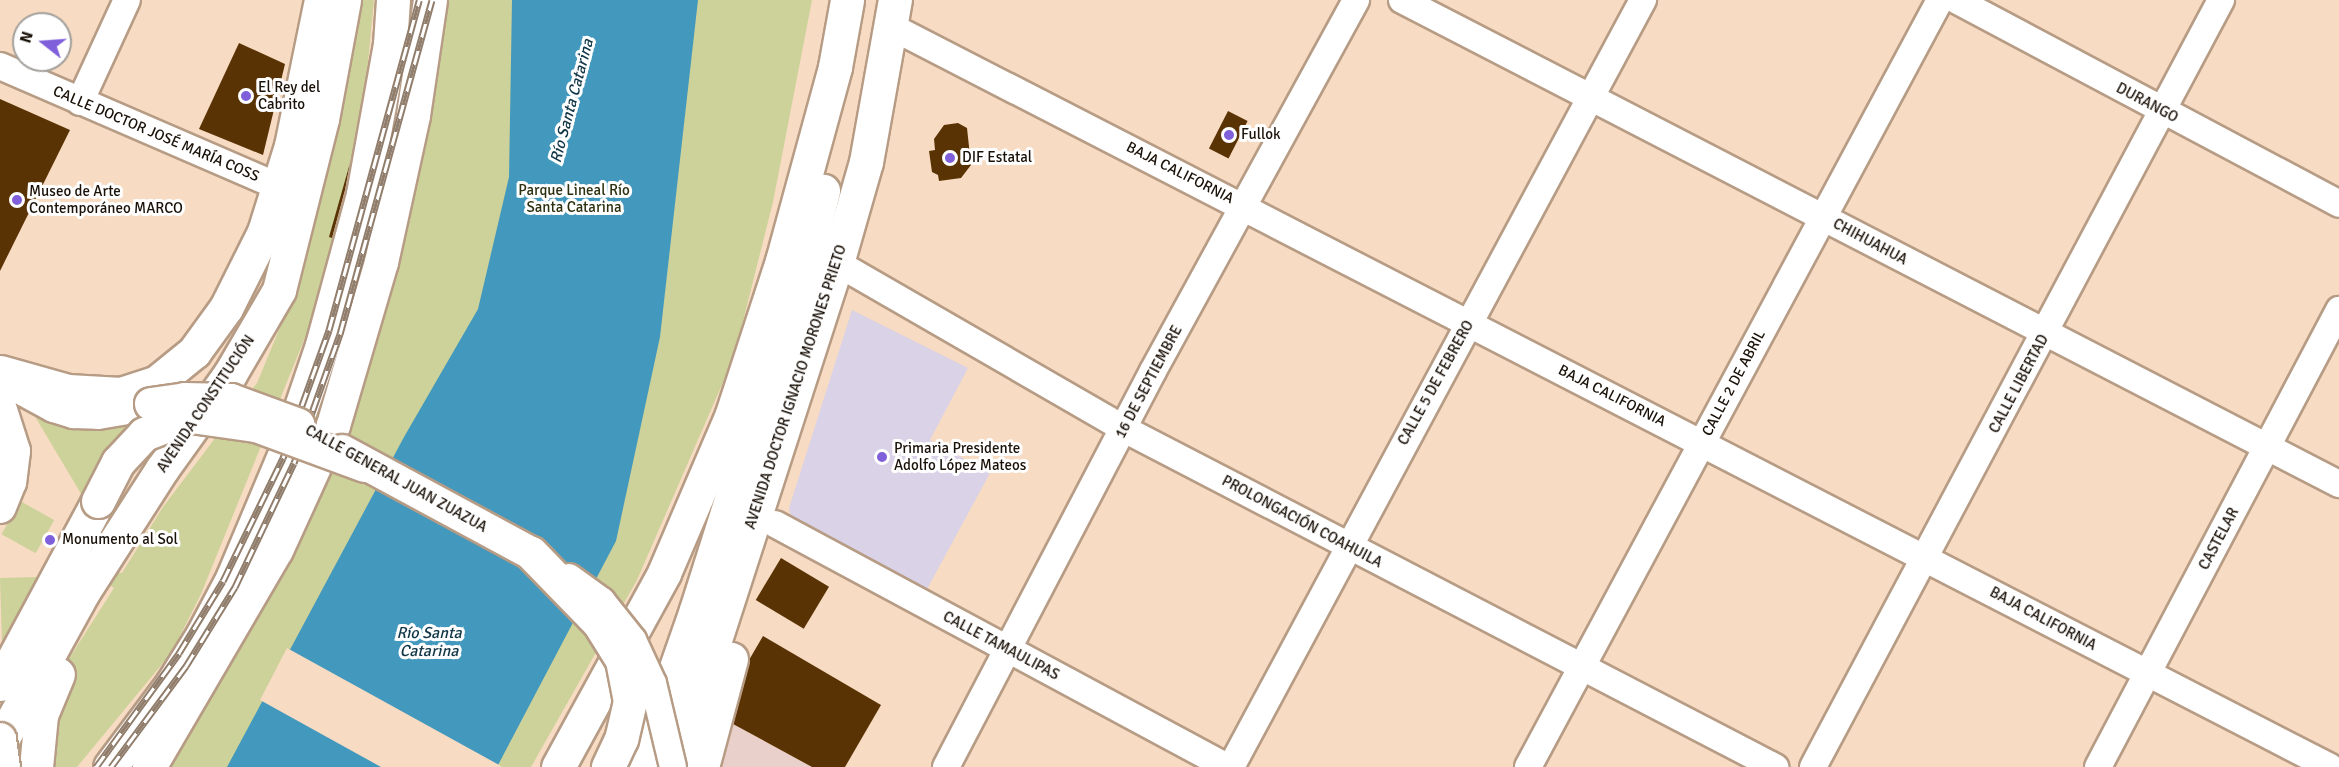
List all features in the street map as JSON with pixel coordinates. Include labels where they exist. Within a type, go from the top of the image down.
[{"type":"highway","points":[[0,374],[97,395],[121,394],[157,382],[194,352],[226,308],[247,272],[279,187],[302,102],[321,0]]},
{"type":"highway","name":"AVENIDA CONSTITUCIÓN","points":[[0,741],[83,591],[162,469],[230,374],[279,290],[322,119],[344,0]]},
{"type":"highway","points":[[110,767],[172,684],[203,634],[232,579],[287,448],[322,345],[363,194],[388,55],[393,0]]},
{"type":"highway","points":[[149,767],[276,550],[333,425],[381,262],[413,115],[430,0]]},
{"type":"highway","points":[[558,767],[659,583],[699,496],[732,414],[782,261],[834,67],[847,0]]},
{"type":"highway","name":"AVENIDA DOCTOR IGNACIO MORONES PRIETO","points":[[667,767],[700,683],[836,266],[866,162],[894,13]]},
{"type":"highway","points":[[633,767],[676,669],[801,278],[828,170],[834,67]]},
{"type":"highway","points":[[702,767],[705,746],[838,326],[840,303],[836,266]]},
{"type":"highway","points":[[36,767],[36,738],[46,700],[86,627],[158,510],[242,387],[258,352],[279,290]]},
{"type":"highway","points":[[0,684],[118,462],[144,434],[191,416],[256,424],[364,465]]},
{"type":"highway","points":[[531,554],[599,623],[622,660],[630,701],[621,739],[608,767]]},
{"type":"main road","name":"CALLE GENERAL JUAN ZUAZUA","points":[[0,374],[54,406],[74,411],[98,413],[204,398],[240,403],[294,422],[364,465],[531,554]]},
{"type":"main road","points":[[0,406],[14,451],[10,482],[0,507]]},
{"type":"main road","points":[[0,741],[4,767]]},
{"type":"street","points":[[80,102],[127,0]]},
{"type":"street","name":"16 DE SEPTIEMBRE","points":[[946,767],[1124,429],[1356,0]]},
{"type":"street","name":"CHIHUAHUA","points":[[1402,0],[2339,484]]},
{"type":"street","name":"CALLE 5 DE FEBRERO","points":[[1229,767],[1643,0]]},
{"type":"street","name":"CALLE 2 DE ABRIL","points":[[1528,767],[1940,0]]},
{"type":"street","name":"DURANGO","points":[[1956,0],[2339,204]]},
{"type":"street","name":"CALLE LIBERTAD","points":[[1813,767],[2046,334],[2161,111],[2222,0]]},
{"type":"street","name":"BAJA CALIFORNIA","points":[[894,13],[1245,206],[2330,767]]},
{"type":"street","name":"CALLE DOCTOR JOSÉ MARÍA COSS","points":[[0,66],[279,187]]},
{"type":"street","name":"PROLONGACIÓN COAHUILA","points":[[836,266],[1124,429],[1775,767]]},
{"type":"street","name":"CASTELAR","points":[[2098,767],[2339,310]]},
{"type":"street","name":"CALLE TAMAULIPAS","points":[[775,524],[1229,767]]},
{"type":"street","name":"CALLE GENERAL JUAN ZUAZUA","points":[[531,554],[602,601],[633,640],[653,683],[673,767]]},
{"type":"shaded area","name":"Primaria Presidente Adolfo López Mateos","points":[[852,310],[968,368],[930,440],[990,473],[926,591],[791,518],[789,508]]},
{"type":"shaded area","points":[[716,715],[812,767],[707,767]]},
{"type":"green space","points":[[362,0],[374,0],[364,103],[317,308],[201,594],[172,652],[77,767],[0,767],[114,588],[105,583],[103,570],[122,573],[163,507],[257,383],[303,272],[328,170]]},
{"type":"green space","name":"Parque Lineal Río Santa Catarina","points":[[406,0],[812,0],[773,202],[734,357],[637,580],[531,767],[133,767],[307,453],[327,392],[378,187]]},
{"type":"green space","points":[[27,403],[153,411],[83,497]]},
{"type":"green space","points":[[20,501],[54,520],[36,553],[2,534]]},
{"type":"green space","points":[[38,577],[2,642],[0,578]]},
{"type":"water","name":"Río Santa Catarina","points":[[512,0],[698,0],[660,337],[616,541],[497,767],[227,767],[404,437],[478,309],[509,177]]},
{"type":"pier","points":[[287,648],[501,766],[381,767],[260,700]]},
{"type":"building","name":"El Rey del Cabrito","points":[[239,43],[285,64],[263,155],[199,129]]},
{"type":"building","name":"Museo de Arte Contemporáneo MARCO","points":[[0,99],[70,130],[0,271]]},
{"type":"building","name":"Fullok","points":[[1228,111],[1248,121],[1229,158],[1209,148]]},
{"type":"building","name":"DIF Estatal","points":[[958,123],[967,128],[971,165],[961,178],[939,181],[938,175],[932,172],[929,151],[935,150],[934,139],[944,125]]},
{"type":"building","points":[[350,163],[345,190],[332,238],[329,237]]},
{"type":"building","points":[[781,558],[829,587],[804,629],[756,600]]},
{"type":"building","points":[[763,636],[881,705],[845,767],[812,767],[733,724],[749,660]]},
{"type":"railway","points":[[96,767],[179,653],[223,581],[283,458],[329,330],[419,0]]},
{"type":"railway","points":[[111,767],[186,666],[235,587],[294,463],[340,334],[432,0]]},
{"type":"place","name":"El Rey del Cabrito","points":[[246,96]]},
{"type":"place","name":"Fullok","points":[[1229,135]]},
{"type":"place","name":"DIF Estatal","points":[[950,158]]},
{"type":"place","name":"Museo de Arte Contemporáneo MARCO","points":[[17,200]]},
{"type":"place","name":"Primaria Presidente Adolfo López Mateos","points":[[882,457]]},
{"type":"place","name":"Monumento al Sol","points":[[50,540]]}]
